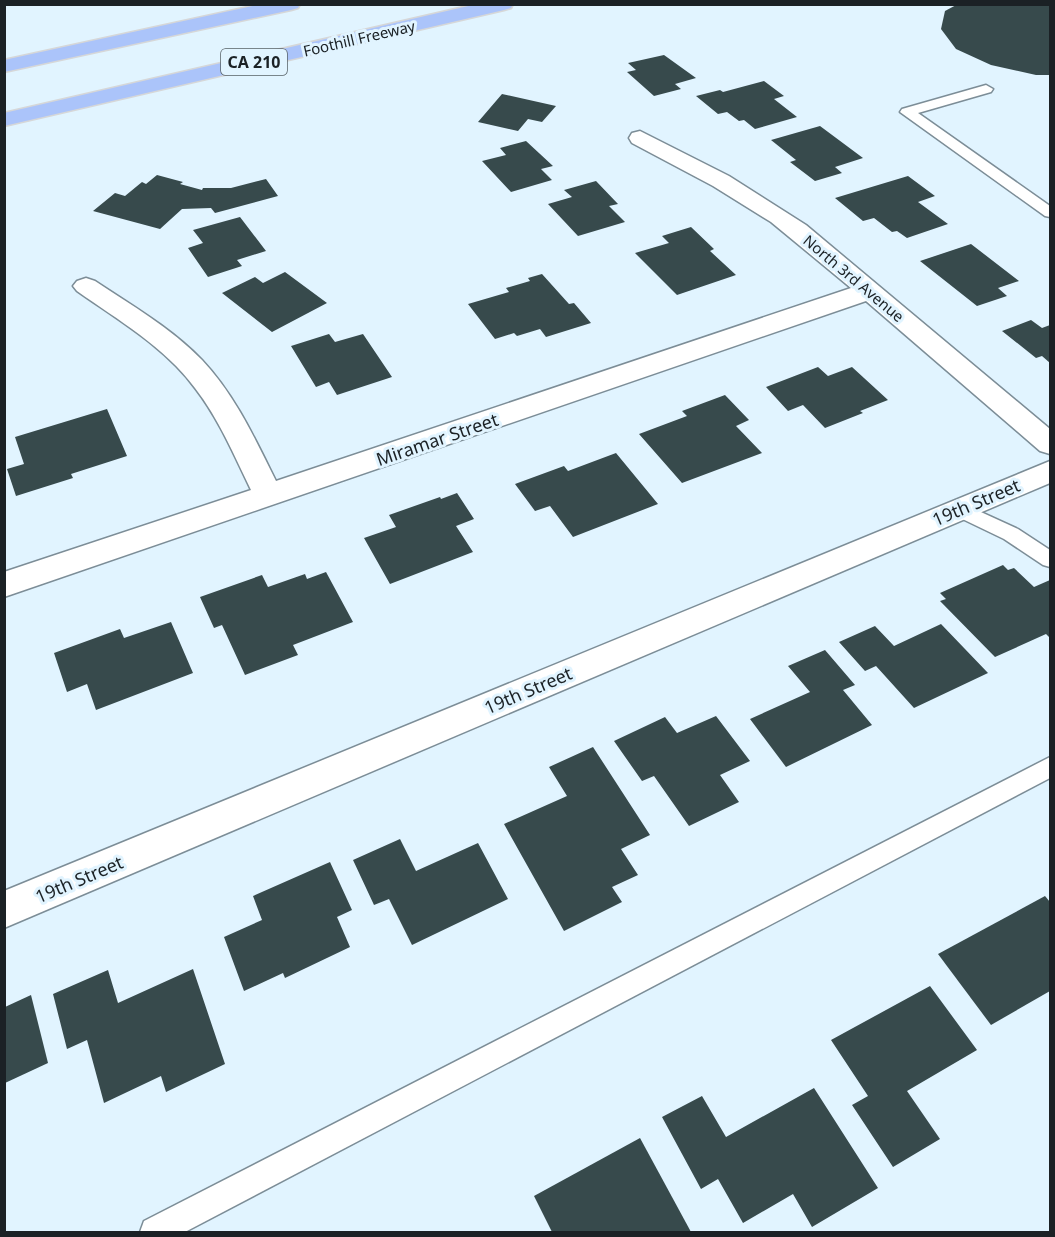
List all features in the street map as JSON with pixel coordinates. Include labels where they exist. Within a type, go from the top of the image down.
[{"type":"highway","points":[[4,66],[291,4]]},
{"type":"highway","name":"Foothill Freeway","points":[[4,120],[504,4]]},
{"type":"street","name":"North 3rd Avenue","points":[[640,138],[710,172],[759,202],[798,230],[1050,444]]},
{"type":"street","points":[[86,286],[159,337],[204,380],[230,422],[269,496]]},
{"type":"street","name":"Miramar Street","points":[[4,585],[869,291]]},
{"type":"street","name":"19th Street","points":[[4,910],[1050,471]]},
{"type":"lane","points":[[986,89],[907,112],[1050,213]]},
{"type":"lane","points":[[959,509],[1011,534],[1050,560]]},
{"type":"lane","points":[[155,1233],[1050,767]]},
{"type":"building","points":[[958,4],[1050,4],[1050,75],[1036,75],[991,65],[956,49],[941,29],[945,11]]},
{"type":"building","points":[[664,55],[696,78],[675,84],[681,89],[654,96],[627,72],[636,70],[628,63]]},
{"type":"building","points":[[764,81],[784,96],[774,99],[797,117],[755,129],[744,120],[739,121],[727,112],[718,114],[696,96],[720,90],[723,92]]},
{"type":"building","points":[[502,94],[556,106],[542,122],[528,119],[518,131],[478,122]]},
{"type":"building","points":[[820,126],[863,158],[835,167],[842,173],[815,181],[790,162],[796,160],[771,140]]},
{"type":"building","points":[[526,141],[553,166],[541,169],[552,180],[511,192],[482,161],[506,155],[500,148]]},
{"type":"building","points":[[157,175],[202,190],[203,188],[231,188],[266,179],[278,196],[215,213],[211,208],[182,209],[160,229],[93,211],[115,193],[125,196],[142,182],[146,184]]},
{"type":"building","points":[[908,176],[935,196],[918,202],[948,224],[907,238],[897,231],[892,232],[874,218],[863,221],[835,198]]},
{"type":"building","points":[[596,181],[618,204],[609,206],[625,222],[578,236],[548,204],[572,197],[564,190]]},
{"type":"building","points":[[240,217],[266,251],[237,260],[242,266],[208,277],[188,248],[203,243],[193,230]]},
{"type":"building","points":[[691,227],[714,249],[710,251],[736,275],[677,295],[635,253],[669,243],[662,236]]},
{"type":"building","points":[[971,244],[1019,281],[998,288],[1007,296],[977,306],[920,261]]},
{"type":"building","points":[[285,272],[327,303],[272,332],[222,293],[255,277],[263,283]]},
{"type":"building","points":[[542,274],[569,304],[574,303],[591,323],[546,337],[540,329],[517,336],[514,333],[495,339],[468,304],[509,292],[506,288],[530,281],[528,278]]},
{"type":"building","points":[[1031,320],[1042,328],[1050,325],[1050,363],[1042,356],[1036,358],[1002,331]]},
{"type":"building","points":[[329,334],[335,342],[363,334],[392,377],[337,395],[329,382],[316,387],[291,346]]},
{"type":"building","points":[[818,367],[828,376],[852,367],[888,400],[825,428],[803,405],[788,411],[766,387]]},
{"type":"building","points":[[725,395],[749,420],[736,426],[762,453],[682,483],[639,434],[687,416],[682,411]]},
{"type":"building","points":[[107,409],[127,456],[71,474],[73,478],[16,496],[7,469],[24,464],[15,437]]},
{"type":"building","points":[[616,453],[658,504],[573,537],[550,506],[535,511],[515,484],[564,466],[568,471]]},
{"type":"building","points":[[457,493],[474,519],[456,526],[473,552],[390,584],[364,538],[396,527],[389,515]]},
{"type":"building","points":[[1003,565],[1008,570],[1014,568],[1034,587],[1050,580],[1050,638],[1046,634],[995,657],[940,601],[946,599],[940,593]]},
{"type":"building","points":[[326,572],[353,622],[293,645],[298,655],[245,675],[222,625],[214,628],[200,597],[262,575],[268,587],[305,574],[307,579]]},
{"type":"building","points":[[171,622],[193,673],[96,710],[87,684],[67,692],[54,653],[120,629],[124,638]]},
{"type":"building","points":[[941,624],[988,673],[914,708],[876,666],[865,671],[839,642],[875,626],[894,646]]},
{"type":"building","points":[[825,650],[855,685],[843,690],[872,725],[786,767],[750,719],[810,692],[788,666]]},
{"type":"building","points":[[716,716],[750,761],[720,775],[739,802],[689,826],[654,776],[642,781],[614,741],[665,717],[677,733]]},
{"type":"building","points":[[593,747],[650,835],[621,849],[638,875],[612,887],[622,902],[564,931],[504,824],[567,796],[549,767]]},
{"type":"building","points":[[400,839],[416,871],[478,843],[508,899],[412,945],[389,899],[374,905],[353,860]]},
{"type":"building","points":[[330,862],[352,910],[337,917],[350,947],[285,978],[283,973],[244,991],[224,937],[262,920],[253,896]]},
{"type":"building","points":[[1045,896],[1050,902],[1050,991],[991,1025],[938,954]]},
{"type":"building","points":[[193,969],[225,1064],[166,1092],[161,1076],[104,1103],[87,1040],[67,1049],[53,994],[108,970],[118,1003]]},
{"type":"building","points":[[930,986],[977,1050],[907,1091],[940,1139],[893,1167],[852,1105],[868,1096],[831,1040]]},
{"type":"building","points":[[31,995],[48,1063],[5,1083],[5,1007]]},
{"type":"building","points":[[814,1088],[878,1188],[812,1227],[793,1194],[743,1223],[718,1179],[701,1189],[662,1117],[702,1096],[726,1137]]},
{"type":"building","points":[[640,1138],[691,1232],[552,1232],[534,1196]]}]
